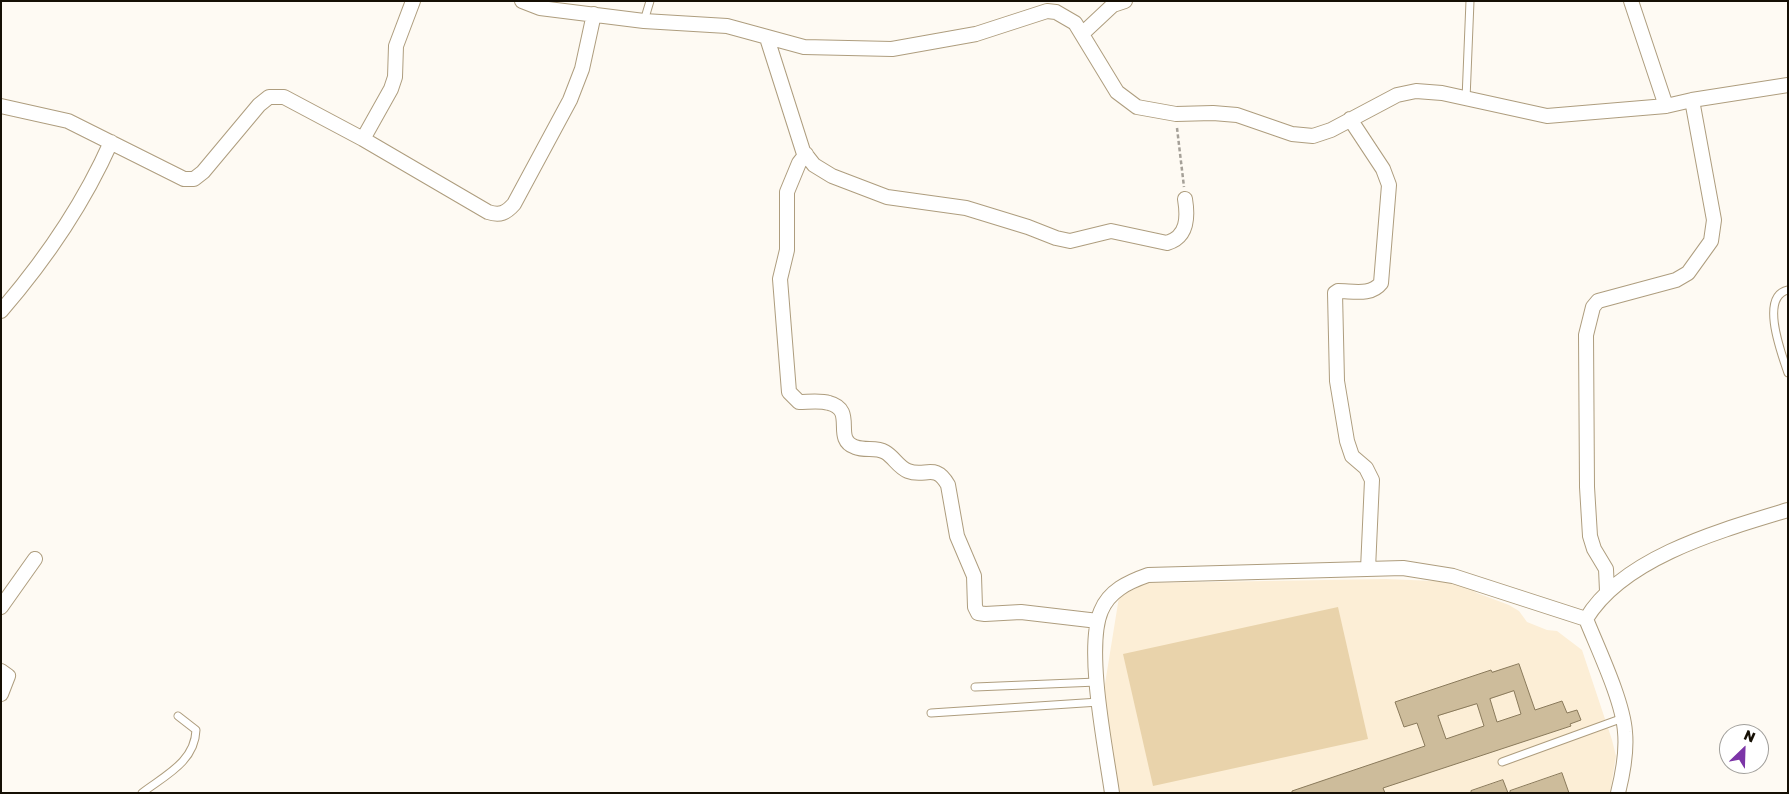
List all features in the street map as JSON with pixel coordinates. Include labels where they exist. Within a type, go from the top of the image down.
[{"type":"street","points":[[363,139],[391,89],[395,77],[396,46],[413,1]]},
{"type":"street","points":[[522,1],[540,8],[644,21],[727,26],[804,47],[892,49],[976,34],[1047,11],[1056,12],[1075,22],[1117,92],[1125,100],[1137,107],[1176,114],[1213,112],[1237,115],[1292,134],[1313,136],[1331,130],[1397,95],[1416,91],[1442,93],[1547,116],[1666,106],[1692,100],[1788,85]]},
{"type":"street","points":[[1082,34],[1113,5],[1125,1]]},
{"type":"street","points":[[1632,1],[1666,106]]},
{"type":"street","points":[[1,106],[68,121],[184,179],[194,179],[203,172],[259,106],[270,97],[284,97],[363,139],[488,212],[498,215],[508,211],[570,100],[582,69],[594,14]]},
{"type":"street","points":[[767,38],[806,154],[814,165],[832,176],[887,197],[966,208],[1070,241],[1111,231],[1167,243],[1174,241],[1181,234],[1188,217],[1185,199]]},
{"type":"street","points":[[1607,591],[1606,569],[1594,549],[1590,536],[1587,487],[1586,334],[1593,307],[1598,301],[1676,280],[1688,273],[1711,241],[1714,220],[1692,100]]},
{"type":"street","points":[[1350,119],[1383,169],[1390,193],[1381,283],[1376,290],[1370,292],[1338,291],[1335,293],[1337,381],[1347,441],[1352,456],[1366,468],[1372,480],[1368,569]]},
{"type":"street","points":[[1,311],[38,268],[84,199],[110,142]]},
{"type":"street","points":[[806,154],[799,163],[787,192],[787,250],[780,279],[789,392],[799,402],[828,402],[838,406],[843,411],[844,437],[849,444],[856,448],[881,450],[887,453],[898,466],[910,472],[934,472],[944,479],[948,485],[957,536],[974,576],[975,607],[978,613],[1021,612],[1098,621]]},
{"type":"street","points":[[1586,619],[1607,591],[1638,570],[1710,534],[1788,510]]},
{"type":"street","points":[[1,607],[35,559]]},
{"type":"street","points":[[1112,793],[1097,682],[1096,630],[1101,611],[1118,589],[1132,581],[1148,576],[1404,568],[1453,576],[1586,619]]},
{"type":"street","points":[[1586,619],[1623,718],[1626,752],[1618,793]]},
{"type":"street","points":[[1,671],[8,676],[1,694]]},
{"type":"lane","points":[[644,21],[650,1]]},
{"type":"lane","points":[[1466,98],[1470,1]]},
{"type":"lane","points":[[1788,290],[1781,291],[1776,298],[1774,308],[1776,335],[1788,372]]},
{"type":"lane","points":[[975,687],[1097,682]]},
{"type":"lane","points":[[931,713],[1099,702]]},
{"type":"lane","points":[[142,793],[186,760],[195,742],[196,730],[178,716]]},
{"type":"lane","points":[[1502,762],[1623,718]]},
{"type":"path","points":[[1176,114],[1185,199]]},
{"type":"shaded area","points":[[1386,579],[1459,582],[1477,593],[1509,605],[1519,611],[1527,622],[1547,630],[1557,631],[1582,650],[1616,756],[1610,793],[1117,793],[1104,690],[1119,597],[1146,583]]},
{"type":"shaded area","points":[[1338,607],[1368,739],[1153,786],[1123,654]]},
{"type":"building","points":[[1519,664],[1535,710],[1562,701],[1567,713],[1577,710],[1581,720],[1570,724],[1571,726],[1383,788],[1385,793],[1292,793],[1292,791],[1425,746],[1417,723],[1404,727],[1395,702],[1491,670],[1492,672]],"holes":[[[1514,691],[1521,714],[1497,722],[1490,699]],[[1477,704],[1484,726],[1446,739],[1438,716]]]},
{"type":"building","points":[[1562,773],[1569,793],[1510,793],[1510,791]]},
{"type":"building","points":[[1503,780],[1508,793],[1471,793],[1471,791]]}]
